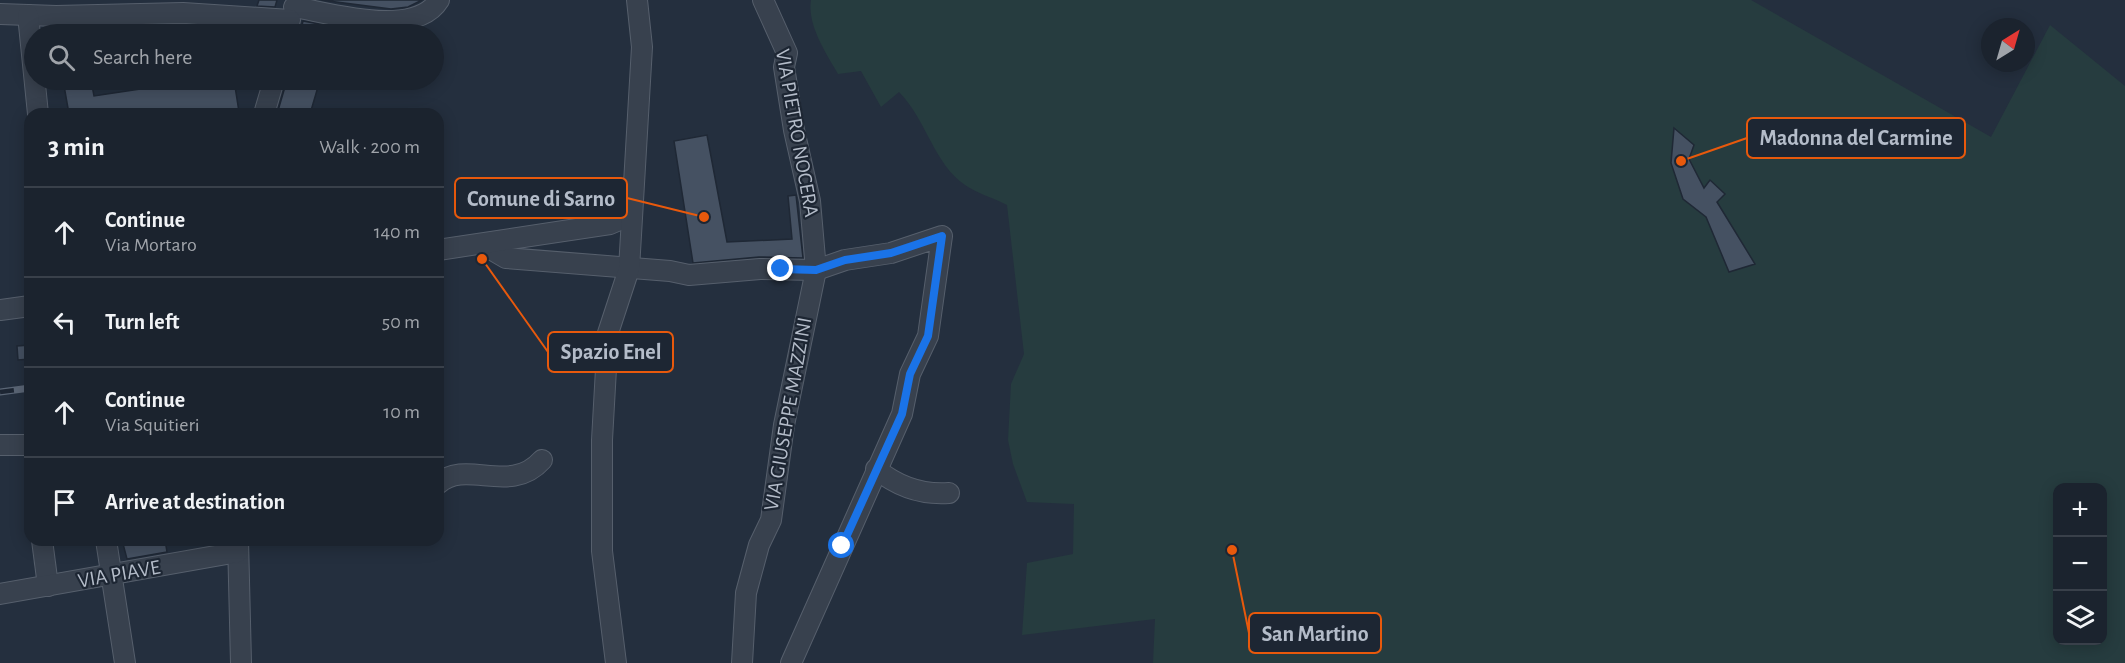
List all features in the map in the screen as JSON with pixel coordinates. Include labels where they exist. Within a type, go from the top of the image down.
[{"type":"street","points":[[24,59],[12,11],[292,15],[399,22],[435,6],[439,0]]},
{"type":"street","points":[[616,663],[602,551],[602,440],[608,333],[629,269],[642,47],[637,0]]},
{"type":"street","name":"VIA PIETRO NOCERA","points":[[763,0],[787,53],[784,67],[794,130],[810,201],[816,270]]},
{"type":"street","points":[[32,90],[36,108]]},
{"type":"street","points":[[266,108],[271,90]]},
{"type":"street","points":[[444,249],[610,224],[631,215]]},
{"type":"street","points":[[482,244],[506,258],[670,271],[689,275],[760,269],[816,270],[845,260],[891,253],[942,236],[928,336],[910,374],[902,414],[791,663]]},
{"type":"street","name":"VIA GIUSEPPE MAZZINI","points":[[742,663],[746,593],[759,545],[771,520],[784,425],[816,270]]},
{"type":"street","points":[[0,310],[24,307]]},
{"type":"street","points":[[0,445],[24,446]]},
{"type":"street","points":[[444,479],[482,474],[512,478],[533,470],[542,460]]},
{"type":"street","points":[[876,469],[896,484],[936,494],[949,493]]},
{"type":"street","points":[[43,546],[48,586]]},
{"type":"street","points":[[107,546],[124,663]]},
{"type":"street","points":[[238,546],[241,663]]},
{"type":"street","name":"VIA PIAVE","points":[[0,594],[110,575],[238,546]]},
{"type":"green space","points":[[811,0],[1751,0],[1991,137],[2025,72],[2035,72],[2035,53],[2050,25],[2125,86],[2125,663],[1153,663],[1155,619],[1022,635],[1027,563],[1073,554],[1074,504],[1027,502],[1013,464],[1008,440],[1011,384],[1024,354],[1007,205],[969,188],[954,176],[899,92],[881,107],[861,71],[838,74],[818,38],[812,19]]},
{"type":"building","points":[[259,0],[277,0],[275,7],[257,6]]},
{"type":"building","points":[[321,0],[422,0],[408,7],[391,9]]},
{"type":"building","points":[[303,21],[319,24],[302,24]]},
{"type":"building","points":[[65,90],[93,90],[94,96],[133,90],[236,90],[238,108],[68,108]]},
{"type":"building","points":[[284,90],[317,90],[312,108],[279,108]]},
{"type":"building","points":[[1674,128],[1694,145],[1689,159],[1704,188],[1710,180],[1725,194],[1717,202],[1755,264],[1729,272],[1706,217],[1683,199],[1671,163]]},
{"type":"building","points":[[707,135],[727,242],[792,239],[788,196],[796,195],[803,258],[759,257],[693,263],[674,141]]},
{"type":"building","points":[[24,345],[24,360],[18,360],[17,346]]},
{"type":"building","points":[[124,546],[166,546],[167,552],[127,559]]},
{"type":"railway","points":[[0,392],[24,389]]},
{"type":"place","name":"Madonna del Carmine","points":[[1681,161]]},
{"type":"place","name":"Comune di Sarno","points":[[704,217]]},
{"type":"place","name":"Spazio Enel","points":[[482,259]]},
{"type":"place","name":"San Martino","points":[[1232,550]]},
{"type":"route","points":[[781,269],[816,270],[845,260],[891,253],[942,236],[935,272],[928,336],[910,374],[902,414],[842,546]]}]
